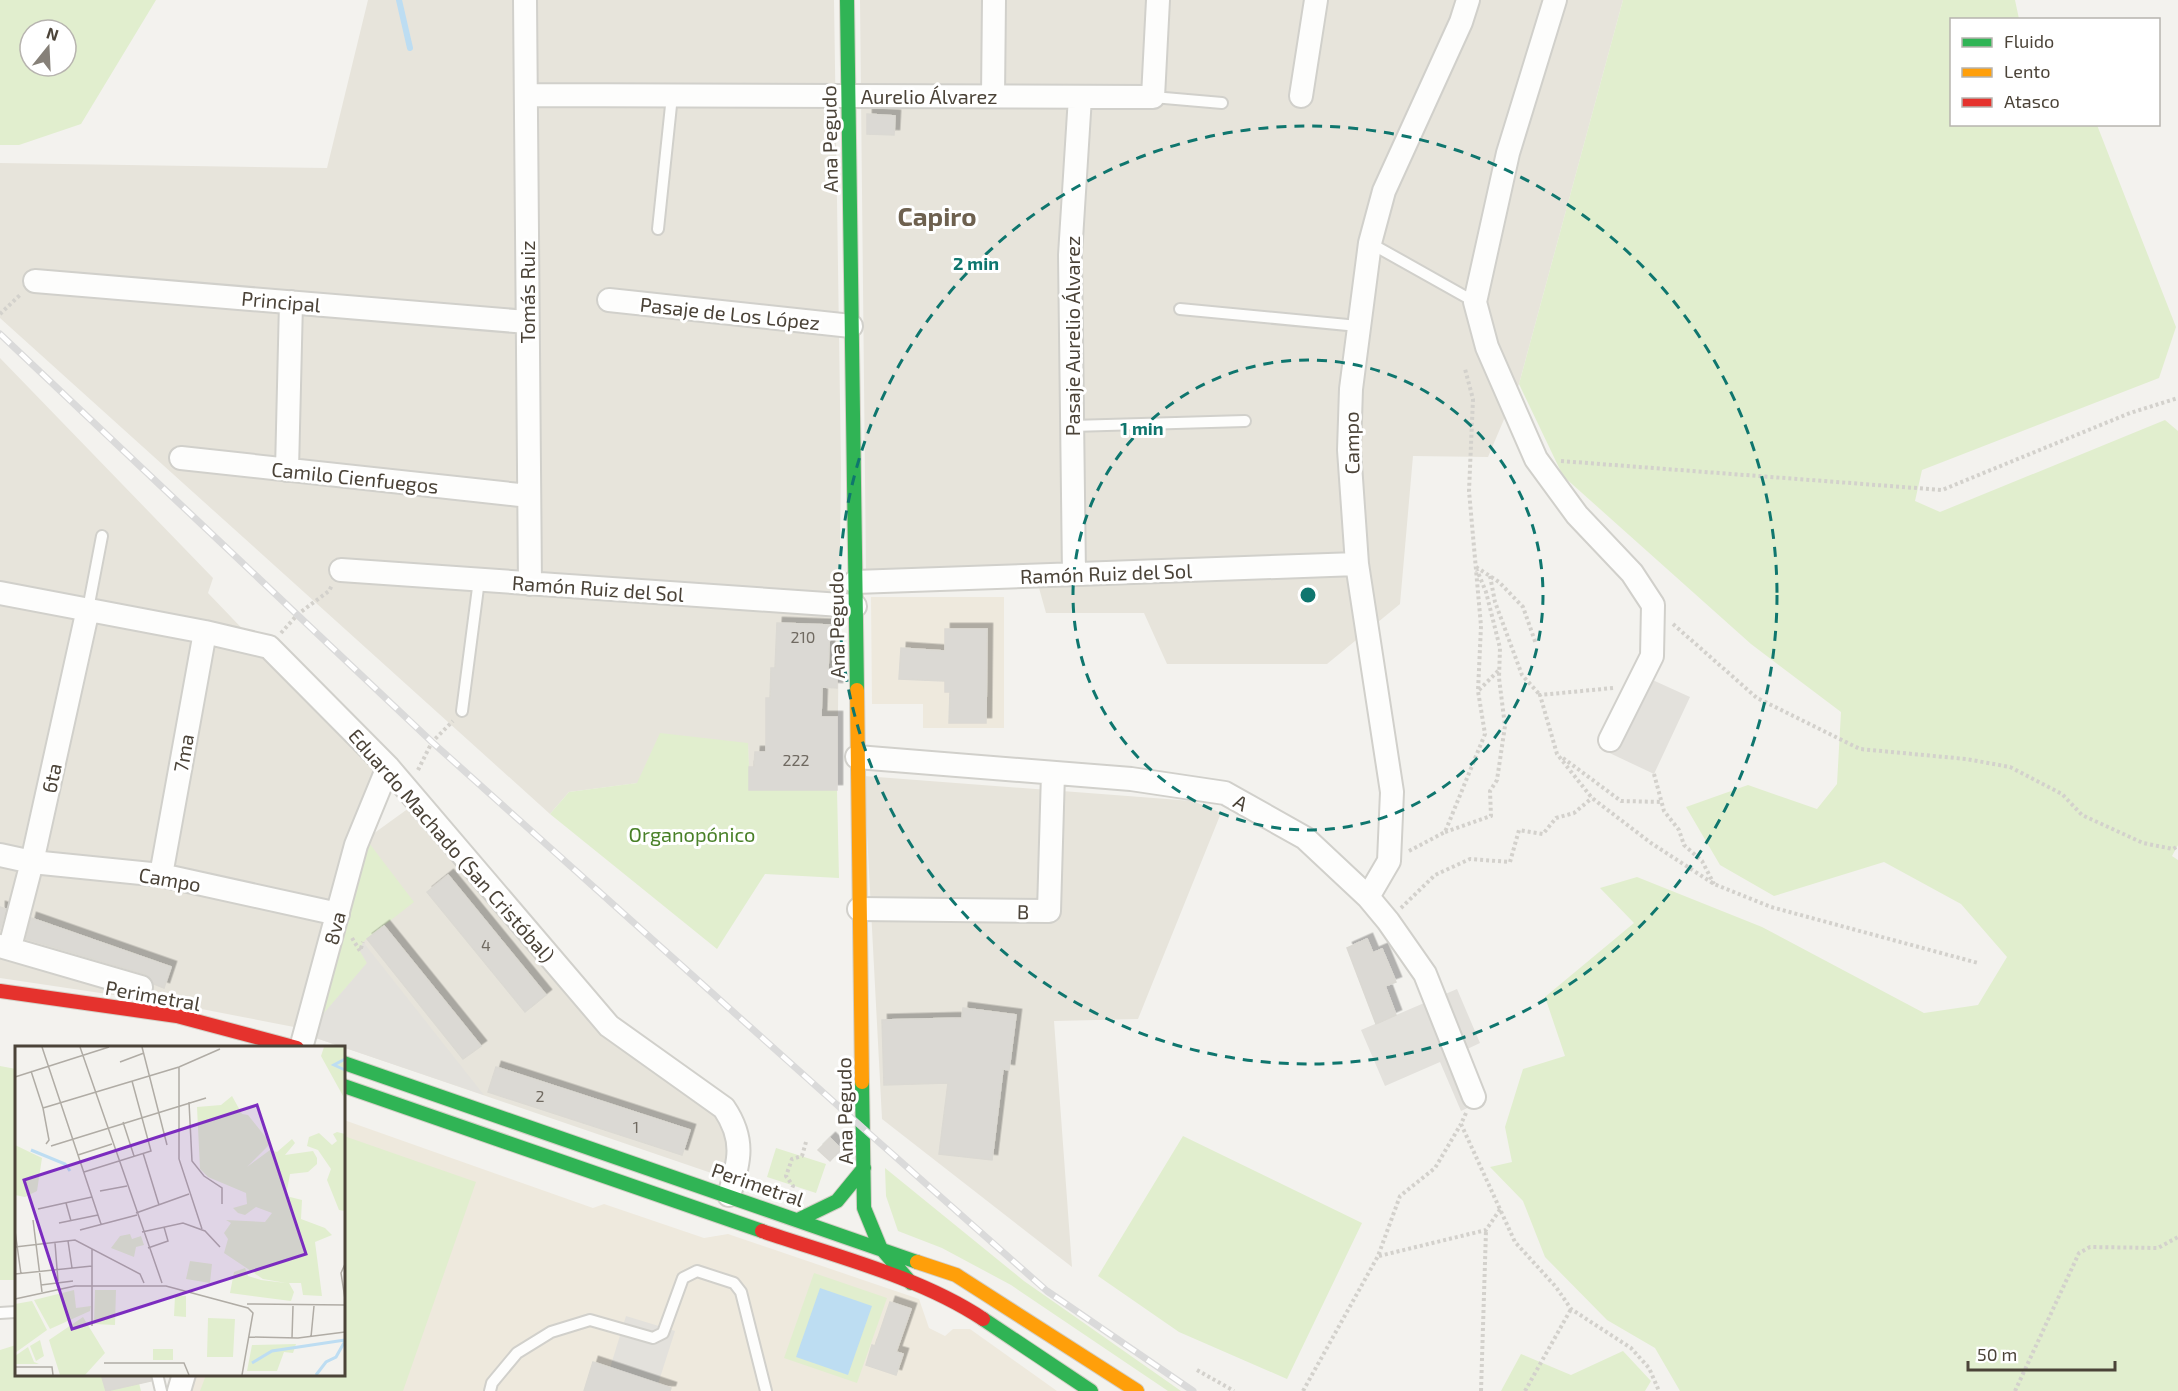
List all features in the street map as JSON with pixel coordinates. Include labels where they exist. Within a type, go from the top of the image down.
[{"type":"main road","name":"Ana Pegudo","points":[[847,0],[864,1208],[880,1247]]},
{"type":"main road","name":"Perimetral","points":[[0,991],[177,1016],[295,1046]]},
{"type":"main road","name":"Perimetral","points":[[345,1063],[800,1219],[956,1275],[1137,1391]]},
{"type":"main road","points":[[345,1086],[911,1283],[956,1301],[1091,1391]]},
{"type":"main road","points":[[800,1219],[837,1201],[864,1168]]},
{"type":"main road","points":[[807,1247],[846,1235],[864,1208]]},
{"type":"main road","points":[[880,1247],[911,1283]]},
{"type":"street","name":"Tomás Ruiz","points":[[525,0],[530,584]]},
{"type":"street","points":[[993,96],[994,0]]},
{"type":"street","points":[[1153,97],[1158,0]]},
{"type":"street","points":[[1301,96],[1316,0]]},
{"type":"street","name":"Campo","points":[[1368,897],[1389,861],[1392,792],[1358,564],[1350,450],[1351,389],[1371,243],[1384,191],[1461,22],[1468,0]]},
{"type":"street","points":[[1555,0],[1508,153],[1475,302],[1486,347],[1536,459],[1577,515],[1632,573],[1653,605],[1652,656],[1610,740]]},
{"type":"street","name":"Aurelio Álvarez","points":[[526,95],[1153,97]]},
{"type":"street","name":"Pasaje Aurelio Álvarez","points":[[1074,574],[1070,255],[1080,97]]},
{"type":"street","name":"Principal","points":[[35,281],[527,322]]},
{"type":"street","name":"Pasaje de Los López","points":[[609,300],[851,326]]},
{"type":"street","points":[[287,470],[291,302]]},
{"type":"street","name":"Camilo Cienfuegos","points":[[181,458],[529,496]]},
{"type":"street","name":"Ramón Ruiz del Sol","points":[[855,582],[1358,564]]},
{"type":"street","name":"Ramón Ruiz del Sol","points":[[341,570],[855,606]]},
{"type":"street","points":[[0,593],[205,632],[269,647]]},
{"type":"street","name":"6ta","points":[[5,946],[32,862],[88,609]]},
{"type":"street","name":"7ma","points":[[161,875],[205,632]]},
{"type":"street","name":"Eduardo Machado (San Cristóbal)","points":[[269,647],[409,790],[609,1026],[724,1108],[735,1124],[740,1160],[729,1195]]},
{"type":"street","name":"A","points":[[858,757],[1131,779],[1225,793],[1305,838],[1368,897],[1388,921],[1425,974],[1474,1097]]},
{"type":"street","name":"8va","points":[[299,1046],[356,845],[388,767]]},
{"type":"street","name":"B","points":[[860,909],[1049,911],[1053,774]]},
{"type":"street","points":[[370,809],[409,790]]},
{"type":"street","name":"Campo","points":[[0,855],[32,862],[161,875],[338,914]]},
{"type":"street","points":[[5,946],[141,987]]},
{"type":"street","points":[[179,1391],[183,1376]]},
{"type":"lane","points":[[658,229],[672,96]]},
{"type":"lane","points":[[1153,97],[1222,103]]},
{"type":"lane","points":[[1371,243],[1475,302]]},
{"type":"lane","points":[[1180,309],[1359,326]]},
{"type":"lane","points":[[1071,426],[1245,421]]},
{"type":"lane","points":[[88,609],[102,536]]},
{"type":"lane","points":[[462,711],[479,580]]},
{"type":"lane","points":[[490,1391],[492,1383],[518,1353],[551,1332],[590,1320],[653,1338],[663,1334],[682,1278],[697,1272],[734,1283],[741,1292],[766,1391]]},
{"type":"lane","points":[[0,1314],[15,1312]]},
{"type":"lane","points":[[157,1376],[161,1391]]},
{"type":"path","points":[[0,314],[35,281]]},
{"type":"path","points":[[1445,832],[1485,734],[1478,691],[1481,626],[1468,491],[1473,399],[1465,369]]},
{"type":"path","points":[[1536,459],[1942,490],[2130,413],[2178,398]]},
{"type":"path","points":[[1475,566],[1490,576],[1523,607],[1536,645]]},
{"type":"path","points":[[1389,861],[1445,832],[1491,816],[1490,791],[1497,780],[1505,726],[1499,669],[1500,648],[1486,592],[1475,566]]},
{"type":"path","points":[[269,647],[298,614],[329,591],[341,570]]},
{"type":"path","points":[[1490,576],[1495,602],[1522,675],[1540,695],[1557,754],[1592,798],[1652,843],[1714,884],[1771,907],[1978,963]]},
{"type":"path","points":[[1653,605],[1756,698],[1860,749],[1966,759],[2010,766],[2062,794],[2082,815],[2143,843],[2173,849],[2178,846]]},
{"type":"path","points":[[1478,691],[1499,669]]},
{"type":"path","points":[[1540,695],[1637,685]]},
{"type":"path","points":[[409,790],[432,742],[462,711]]},
{"type":"path","points":[[1557,754],[1621,801],[1662,802]]},
{"type":"path","points":[[1654,774],[1664,811],[1679,830],[1684,844],[1702,861],[1714,884]]},
{"type":"path","points":[[1388,921],[1435,875],[1470,859],[1510,862],[1519,830],[1543,834],[1557,818],[1574,813],[1592,798]]},
{"type":"path","points":[[1303,1391],[1378,1256],[1400,1196],[1435,1168],[1474,1097]]},
{"type":"path","points":[[1461,1124],[1515,1242],[1556,1287],[1571,1309],[1631,1348],[1649,1368],[1659,1391]]},
{"type":"path","points":[[792,1186],[786,1176],[792,1159],[802,1156],[806,1142]]},
{"type":"path","points":[[1481,1391],[1486,1230],[1501,1208]]},
{"type":"path","points":[[1378,1256],[1486,1230]]},
{"type":"path","points":[[2015,1391],[2079,1253],[2090,1247],[2158,1248],[2178,1237]]},
{"type":"path","points":[[1525,1391],[1571,1309]]},
{"type":"path","points":[[1197,1370],[1234,1391]]},
{"type":"shaded area","points":[[368,0],[834,0],[841,468],[837,790],[749,790],[748,743],[638,783],[569,792],[550,814],[0,318],[0,163],[327,168]]},
{"type":"shaded area","points":[[860,0],[1623,0],[1519,384],[1488,457],[1413,456],[1400,604],[1327,664],[1167,664],[1144,613],[1046,613],[1034,570],[866,573]]},
{"type":"shaded area","points":[[0,358],[213,578],[208,593],[379,771],[348,834],[294,1027],[181,1005],[0,978]]},
{"type":"shaded area","points":[[871,597],[1004,597],[1004,728],[923,728],[923,704],[872,704]]},
{"type":"shaded area","points":[[1635,672],[1690,697],[1654,774],[1599,748]]},
{"type":"shaded area","points":[[864,776],[1193,801],[1221,813],[1138,1019],[1054,1021],[1072,1267],[882,1119]]},
{"type":"shaded area","points":[[409,808],[570,1000],[726,1124],[733,1156],[723,1177],[345,1048],[345,1046],[313,1037],[366,839]]},
{"type":"shaded area","points":[[363,942],[484,1095],[313,1037],[318,1020],[367,963],[360,951]]},
{"type":"shaded area","points":[[1457,989],[1480,1043],[1463,1051],[1485,1100],[1461,1111],[1440,1062],[1385,1086],[1361,1030]]},
{"type":"shaded area","points":[[345,1120],[593,1208],[604,1204],[704,1238],[728,1234],[919,1299],[929,1328],[945,1336],[953,1329],[970,1329],[1057,1391],[188,1391],[190,1376],[345,1376]]},
{"type":"shaded area","points":[[626,1316],[675,1331],[658,1384],[610,1368]]},
{"type":"green space","points":[[0,0],[156,0],[81,124],[19,145],[0,145]]},
{"type":"green space","points":[[1623,0],[2015,0],[2019,18],[1950,18],[1950,126],[2097,126],[2176,327],[2159,378],[1922,470],[1915,501],[1940,512],[2165,420],[2178,431],[2178,845],[2172,856],[2178,860],[2178,1391],[1680,1391],[1655,1348],[1607,1320],[1545,1257],[1523,1201],[1490,1167],[1512,1162],[1505,1127],[1523,1069],[1565,1056],[1545,997],[1634,923],[1600,888],[1637,877],[1762,927],[1924,1013],[1978,1005],[2007,957],[1961,904],[1884,862],[1774,896],[1720,865],[1686,807],[1748,785],[1817,809],[1837,784],[1841,712],[1751,644],[1563,476],[1519,384]]},
{"type":"green space","name":"Organopónico","points":[[660,733],[748,743],[750,790],[837,790],[839,878],[765,874],[717,949],[550,814],[569,792],[637,783]]},
{"type":"green space","points":[[366,839],[414,902],[363,942],[360,951],[367,963],[318,1020]]},
{"type":"green space","points":[[0,1066],[15,1069],[15,1280],[0,1280]]},
{"type":"green space","points":[[345,1136],[476,1182],[403,1391],[200,1391],[206,1376],[345,1376]]},
{"type":"green space","points":[[1183,1136],[1362,1223],[1287,1379],[1179,1332],[1098,1276]]},
{"type":"green space","points":[[776,1148],[826,1164],[816,1193],[767,1177]]},
{"type":"green space","points":[[885,1168],[1024,1281],[1181,1391],[1168,1391],[1011,1285],[942,1248],[898,1231],[886,1196]]},
{"type":"green space","points":[[814,1273],[887,1298],[857,1383],[784,1358]]},
{"type":"green space","points":[[15,1345],[15,1376],[137,1376],[141,1391],[0,1391],[0,1350]]},
{"type":"green space","points":[[1623,1351],[1651,1381],[1645,1391],[1501,1391],[1521,1354],[1571,1375]]},
{"type":"water","points":[[820,1288],[872,1306],[848,1375],[796,1357]]},
{"type":"building","points":[[867,114],[895,116],[894,135],[867,134]]},
{"type":"building","points":[[777,623],[830,625],[828,670],[837,671],[837,688],[822,687],[821,717],[837,717],[837,790],[749,790],[749,767],[754,767],[755,752],[766,752],[766,698],[770,698],[771,668],[775,668]]},
{"type":"building","points":[[945,629],[987,629],[986,723],[949,723],[950,692],[945,692],[945,681],[899,679],[901,648],[945,651]]},
{"type":"building","points":[[448,875],[546,995],[525,1012],[427,892]]},
{"type":"building","points":[[0,907],[6,909],[0,930]]},
{"type":"building","points":[[31,918],[171,967],[164,988],[154,984],[145,974],[26,939]]},
{"type":"building","points":[[384,926],[481,1046],[463,1059],[367,939]]},
{"type":"building","points":[[1367,939],[1373,953],[1382,949],[1396,982],[1385,986],[1396,1015],[1376,1024],[1347,948]]},
{"type":"building","points":[[963,1008],[1016,1015],[1009,1070],[1003,1069],[992,1160],[939,1154],[948,1083],[884,1085],[882,1020],[962,1018]]},
{"type":"building","points":[[496,1067],[690,1130],[682,1155],[488,1092]]},
{"type":"building","points":[[830,1138],[841,1149],[830,1161],[818,1150]]},
{"type":"building","points":[[890,1302],[911,1309],[896,1352],[903,1354],[896,1375],[866,1365]]},
{"type":"building","points":[[593,1362],[671,1388],[670,1391],[584,1391]]},
{"type":"building","points":[[102,1376],[150,1376],[151,1381],[106,1391]]},
{"type":"waterway","points":[[399,0],[410,48]]},
{"type":"railway","points":[[0,334],[432,742],[864,1129],[1047,1291],[1193,1391]]},
{"type":"traffic: fast","points":[[847,0],[857,690]]},
{"type":"traffic: fast","points":[[345,1063],[917,1262]]},
{"type":"traffic: fast","points":[[862,1082],[864,1208],[880,1247],[911,1283]]},
{"type":"traffic: fast","points":[[345,1086],[762,1231]]},
{"type":"traffic: fast","points":[[800,1219],[837,1201],[864,1168]]},
{"type":"traffic: fast","points":[[983,1319],[1091,1391]]},
{"type":"traffic: slow","points":[[857,690],[862,1082]]},
{"type":"traffic: slow","points":[[917,1262],[956,1275],[1137,1391]]},
{"type":"traffic: jam","points":[[0,991],[177,1016],[290,1046]]},
{"type":"traffic: jam","points":[[762,1231],[905,1279],[958,1304],[983,1319]]},
{"type":"district","name":"Capiro","points":[[937,215]]}]
